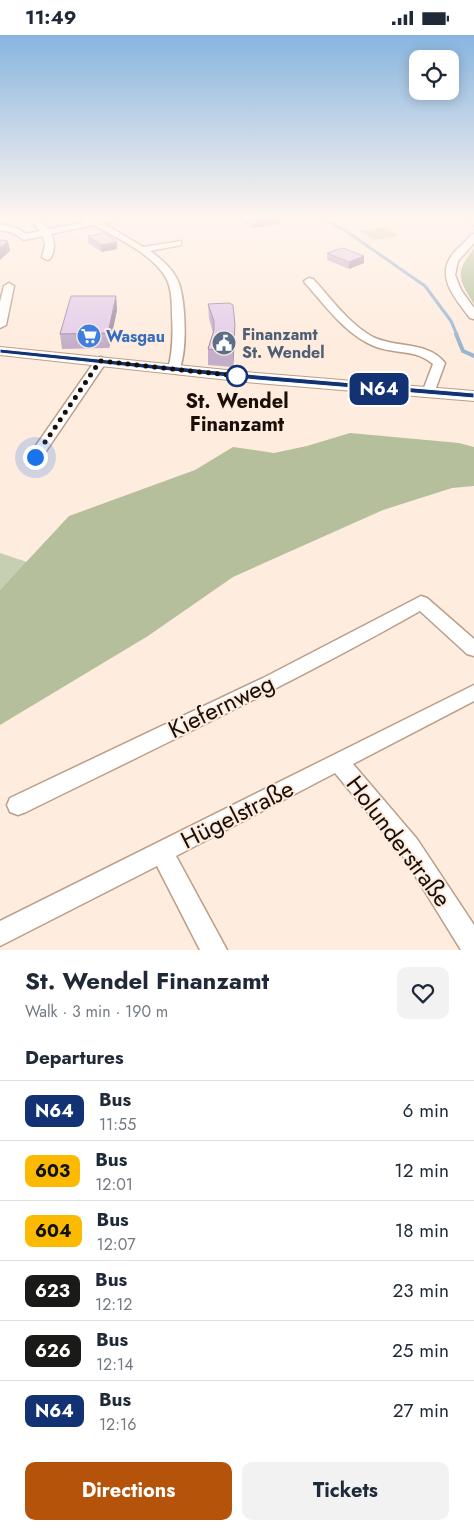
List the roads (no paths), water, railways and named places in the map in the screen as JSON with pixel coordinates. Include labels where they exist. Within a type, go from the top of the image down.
[{"type":"main road","points":[[0,351],[474,396]]},
{"type":"street","points":[[155,260],[168,272],[173,281],[179,332],[177,360],[174,369]]},
{"type":"street","points":[[454,260],[450,267],[450,277],[474,316]]},
{"type":"street","points":[[309,281],[352,327],[376,343],[432,355],[439,363],[428,393]]},
{"type":"street","points":[[0,325],[9,286]]},
{"type":"street","points":[[35,457],[100,361]]},
{"type":"street","name":"Kiefernweg","points":[[18,805],[256,690],[421,602],[474,649]]},
{"type":"street","name":"Hügelstraße","points":[[0,934],[474,692]]},
{"type":"street","name":"Holunderstraße","points":[[339,761],[409,846],[474,947]]},
{"type":"street","points":[[162,852],[214,950]]},
{"type":"waterway","points":[[387,260],[425,286],[451,321],[457,335]]},
{"type":"waterway","points":[[456,334],[463,351],[474,356]]},
{"type":"place","name":"Wasgau","points":[[89,336]]},
{"type":"place","name":"Finanzamt St. Wendel","points":[[224,343]]},
{"type":"place","name":"St. Wendel Finanzamt","points":[[237,376]]}]
